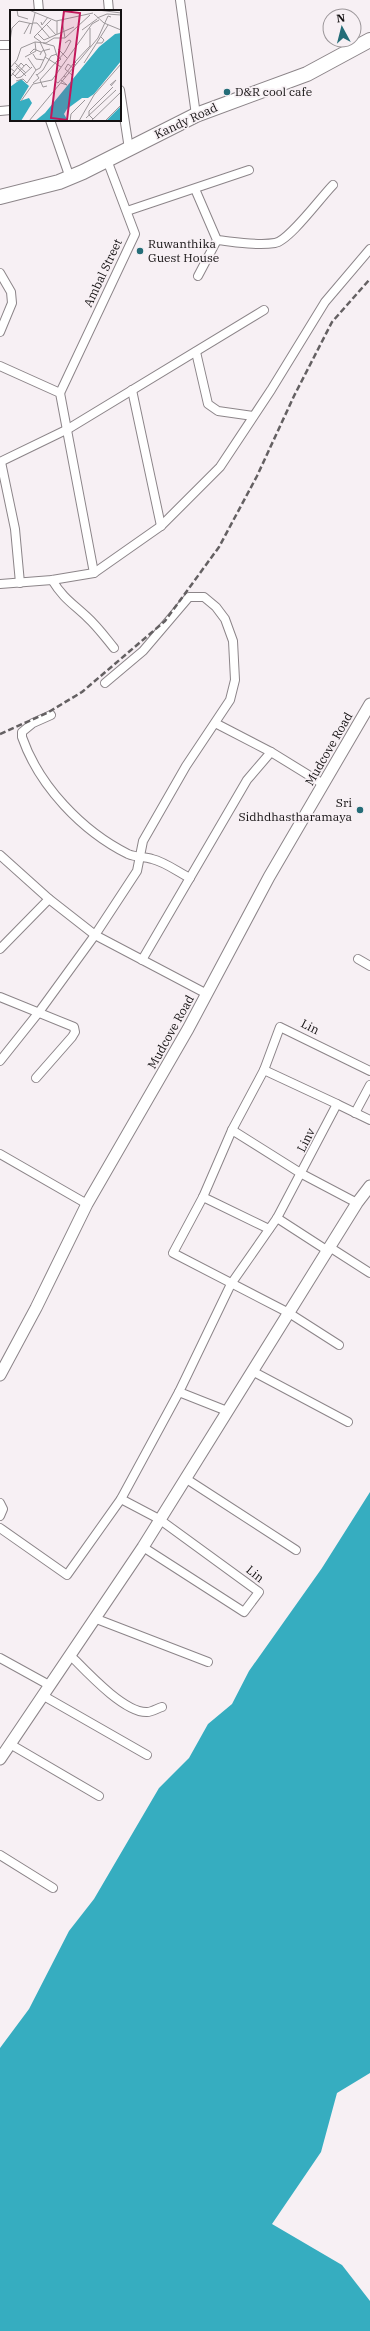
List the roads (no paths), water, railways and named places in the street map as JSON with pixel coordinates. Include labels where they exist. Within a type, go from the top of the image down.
[{"type":"highway","name":"Kandy Road","points":[[0,196],[70,178],[196,115],[307,74],[370,40]]},
{"type":"street","points":[[38,0],[39,10]]},
{"type":"street","points":[[108,0],[109,10]]},
{"type":"street","points":[[180,0],[196,115]]},
{"type":"street","points":[[121,97],[129,149]]},
{"type":"street","points":[[0,111],[10,110]]},
{"type":"street","points":[[50,121],[70,178]]},
{"type":"street","name":"Ambal Street","points":[[60,394],[135,234],[107,160]]},
{"type":"street","points":[[127,211],[249,170]]},
{"type":"street","points":[[217,240],[260,244],[277,243],[293,232],[333,185]]},
{"type":"street","points":[[195,189],[217,240]]},
{"type":"street","points":[[198,276],[217,240]]},
{"type":"street","points":[[0,584],[52,580],[94,573],[160,526],[220,467],[324,302],[370,249]]},
{"type":"street","points":[[0,273],[11,292],[12,302],[0,332]]},
{"type":"street","points":[[20,582],[15,529],[1,462],[68,429],[264,310]]},
{"type":"street","points":[[196,352],[208,404],[218,411],[253,416]]},
{"type":"street","points":[[0,366],[60,394],[68,429],[94,573]]},
{"type":"street","points":[[132,390],[160,526]]},
{"type":"street","points":[[52,580],[67,601],[86,616],[114,648]]},
{"type":"street","points":[[0,1061],[39,1012],[95,935],[137,871],[140,858],[139,850],[143,841],[186,766],[217,724],[230,700],[233,691],[234,641],[225,619],[216,607],[204,597],[189,597],[143,651],[105,683]]},
{"type":"street","name":"Mudcove Road","points":[[0,1375],[36,1308],[87,1204],[207,994],[269,877],[370,704]]},
{"type":"street","points":[[51,715],[33,724],[22,732],[23,740],[33,761],[57,796],[79,820],[117,848],[140,858],[154,859],[190,878]]},
{"type":"street","points":[[217,724],[272,752],[324,784]]},
{"type":"street","points":[[142,960],[247,780],[272,752]]},
{"type":"street","points":[[0,855],[49,899],[95,935],[207,994]]},
{"type":"street","points":[[0,949],[49,899]]},
{"type":"street","points":[[358,959],[370,966]]},
{"type":"street","points":[[0,997],[18,1006],[39,1012],[68,1023],[74,1027],[75,1032],[36,1078]]},
{"type":"street","name":"Lin","points":[[339,1345],[289,1313],[173,1253],[202,1198],[232,1130],[264,1070],[280,1027],[370,1071]]},
{"type":"street","points":[[264,1070],[370,1120]]},
{"type":"street","points":[[355,1113],[370,1085]]},
{"type":"street","name":"Linv","points":[[277,1218],[302,1174],[337,1104]]},
{"type":"street","points":[[232,1130],[302,1174],[357,1203]]},
{"type":"street","points":[[0,1154],[87,1204]]},
{"type":"street","points":[[0,1759],[143,1547],[184,1478],[329,1250],[357,1203],[370,1186]]},
{"type":"street","points":[[202,1198],[269,1229]]},
{"type":"street","points":[[0,1528],[67,1575],[121,1499],[179,1392],[231,1284],[277,1218],[370,1273]]},
{"type":"street","points":[[252,1371],[348,1422]]},
{"type":"street","points":[[179,1392],[227,1410]]},
{"type":"street","points":[[184,1478],[296,1550]]},
{"type":"street","name":"Lin","points":[[121,1499],[159,1519],[259,1592],[244,1612],[143,1547]]},
{"type":"street","points":[[0,1503],[3,1509],[0,1516]]},
{"type":"street","points":[[94,1618],[208,1662]]},
{"type":"street","points":[[70,1655],[105,1690],[131,1707],[147,1712],[162,1707]]},
{"type":"street","points":[[0,1658],[49,1685]]},
{"type":"street","points":[[42,1695],[147,1755]]},
{"type":"street","points":[[10,1744],[99,1796]]},
{"type":"street","points":[[0,1855],[53,1888]]},
{"type":"water","points":[[370,1492],[370,2073],[337,2093],[321,2152],[272,2224],[342,2265],[370,2301],[370,2331],[0,2331],[0,2048],[29,2009],[69,1931],[94,1899],[159,1788],[189,1758],[208,1724],[232,1704],[249,1671],[322,1568]]},
{"type":"railway","points":[[0,734],[47,713],[82,692],[165,621],[219,547],[257,476],[294,396],[332,322],[370,279]]},
{"type":"place","name":"D&R cool cafe","points":[[227,92]]},
{"type":"place","name":"Ruwanthika Guest House","points":[[140,251]]},
{"type":"place","name":"Sri Sidhdhastharamaya","points":[[360,810]]}]
